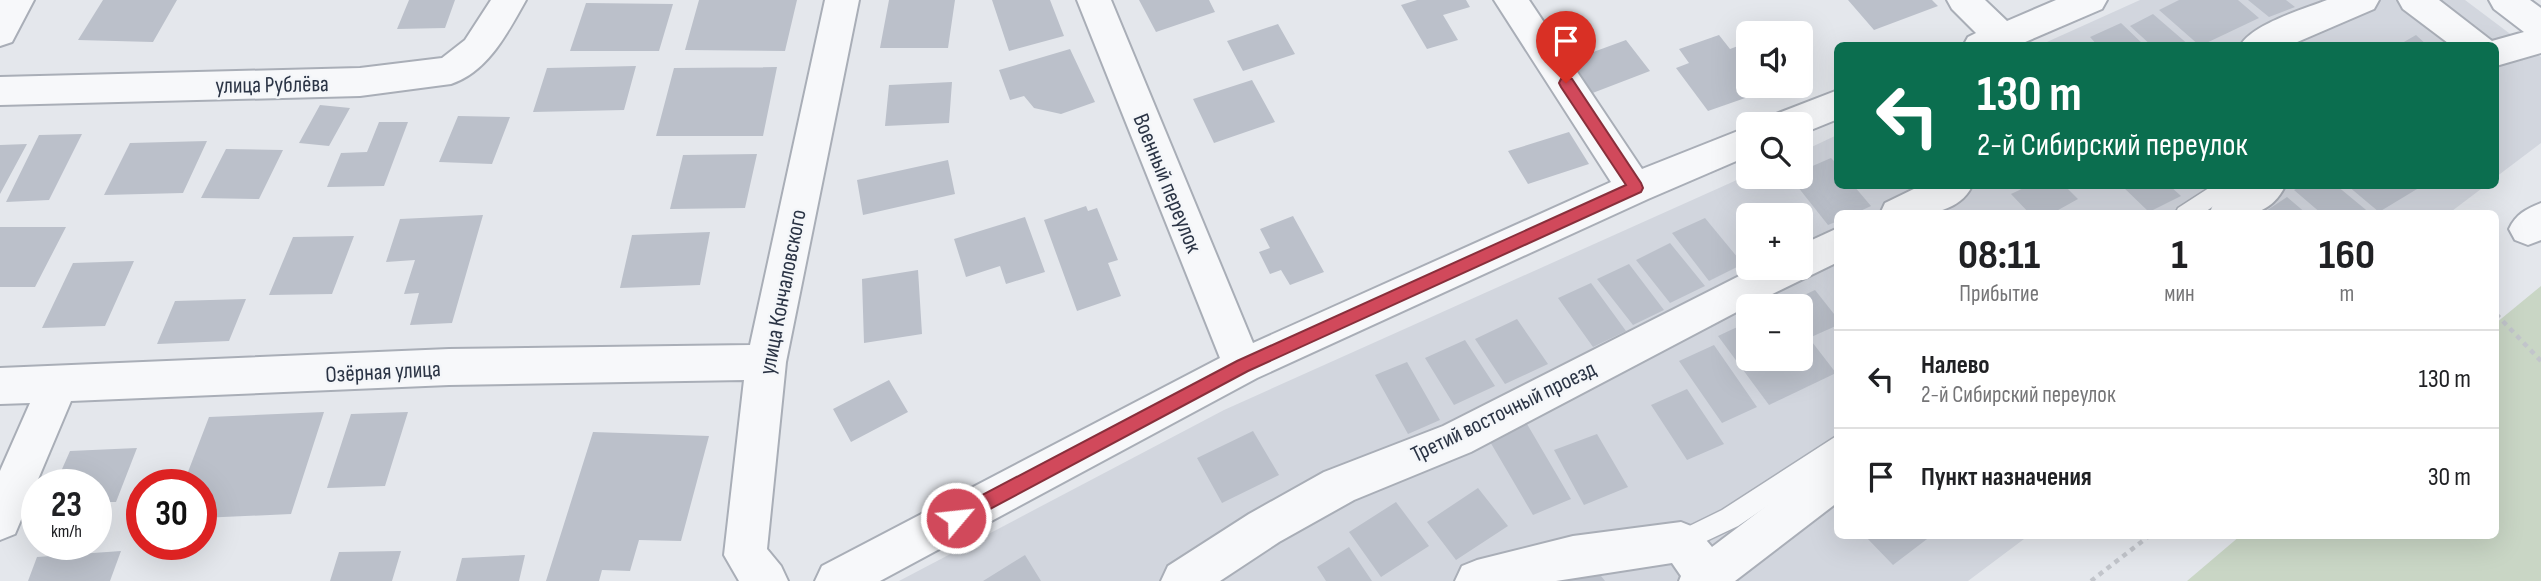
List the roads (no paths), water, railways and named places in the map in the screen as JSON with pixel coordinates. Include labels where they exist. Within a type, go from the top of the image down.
[{"type":"street","points":[[0,33],[17,0]]},
{"type":"street","name":"улица Рублёва","points":[[0,91],[360,82],[451,70],[477,49],[509,0]]},
{"type":"street","name":"улица Кончаловского","points":[[766,581],[746,555],[766,362],[842,0]]},
{"type":"street","name":"Военный переулок","points":[[1094,0],[1242,366]]},
{"type":"street","points":[[1511,0],[1636,188]]},
{"type":"street","points":[[1964,0],[1991,41],[2090,0]]},
{"type":"street","points":[[2265,42],[2298,25],[2362,0]]},
{"type":"street","points":[[2415,0],[2471,42]]},
{"type":"street","points":[[2506,0],[2541,26]]},
{"type":"street","points":[[2499,45],[2541,40]]},
{"type":"street","points":[[1813,114],[1834,106]]},
{"type":"street","points":[[837,581],[1242,366],[1636,188],[1736,146]]},
{"type":"street","points":[[1906,210],[1948,189]]},
{"type":"street","points":[[2233,210],[2263,189]]},
{"type":"street","points":[[1813,257],[1834,246]]},
{"type":"street","name":"Третий восточный проезд","points":[[1183,581],[1264,528],[1339,486],[1457,439],[1768,280]]},
{"type":"street","name":"Озёрная улица","points":[[0,386],[57,386],[450,368],[766,362]]},
{"type":"street","points":[[0,520],[57,386]]},
{"type":"street","points":[[1477,581],[1573,556],[1681,542],[1705,579],[1834,480]]},
{"type":"lane","points":[[2191,210],[2222,189]]},
{"type":"lane","points":[[1681,542],[1730,518],[1834,448]]}]
